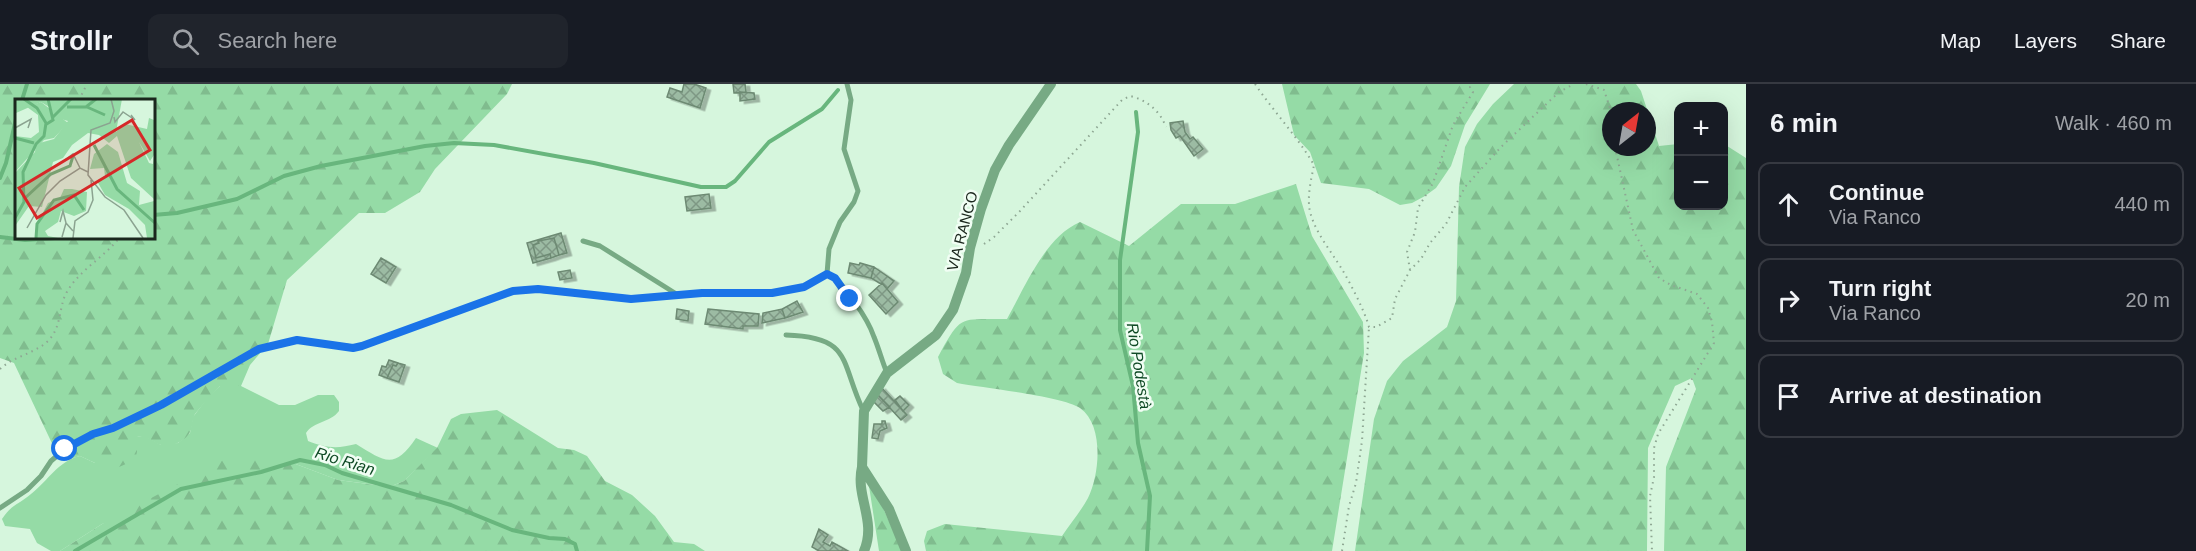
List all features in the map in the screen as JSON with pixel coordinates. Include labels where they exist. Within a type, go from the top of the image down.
[{"type":"street","name":"VIA RANCO","points":[[864,551],[870,527],[861,487],[864,411],[887,373],[936,335],[953,310],[966,273],[970,248],[995,170],[1009,145],[1051,84]]},
{"type":"street","points":[[862,466],[889,509],[906,551]]},
{"type":"lane","points":[[827,274],[828,249],[858,191],[844,148],[850,100],[847,84]]},
{"type":"lane","points":[[583,241],[600,246],[678,295]]},
{"type":"lane","points":[[0,508],[27,490],[41,476],[51,461],[65,449],[93,434],[113,428],[161,405],[259,349],[297,340],[353,348],[362,346],[513,291],[526,289],[631,299],[678,295],[772,293],[804,287],[827,274]]},
{"type":"lane","points":[[827,274],[835,278],[866,321],[874,335],[887,373]]},
{"type":"lane","points":[[786,335],[815,338],[830,345],[843,356],[864,411]]},
{"type":"path","points":[[80,99],[87,84]]},
{"type":"path","points":[[1255,84],[1279,118],[1300,141],[1314,165],[1310,190],[1310,214],[1320,236],[1366,313],[1369,327],[1362,441],[1342,551]]},
{"type":"path","points":[[1410,270],[1407,252],[1415,232],[1418,208],[1433,183],[1453,125],[1473,92],[1470,87],[1472,84]]},
{"type":"path","points":[[1369,327],[1376,327],[1392,318],[1395,299],[1410,270],[1446,225],[1465,187],[1526,123],[1559,92],[1574,84]]},
{"type":"path","points":[[1586,84],[1604,90],[1608,102]]},
{"type":"path","points":[[970,248],[982,245],[994,237],[1122,100],[1130,96],[1143,99],[1161,115],[1166,127]]},
{"type":"path","points":[[1617,156],[1633,230],[1659,278],[1697,294],[1708,308],[1714,343],[1658,434],[1654,448],[1654,477],[1650,495],[1652,551]]},
{"type":"path","points":[[0,369],[14,358],[34,350],[49,340],[60,320],[64,298],[68,292],[119,238]]},
{"type":"green space","points":[[0,84],[512,84],[507,94],[435,169],[420,192],[385,213],[359,213],[287,280],[268,344],[250,365],[241,386],[220,386],[195,414],[190,432],[180,442],[163,446],[146,438],[137,437],[135,460],[119,467],[95,463],[80,456],[73,458],[57,454],[14,363],[0,358]]},
{"type":"green space","points":[[1282,84],[1490,84],[1465,125],[1451,166],[1436,188],[1412,203],[1400,205],[1369,189],[1321,183],[1310,152],[1294,135]]},
{"type":"green space","points":[[1514,84],[1636,84],[1645,102],[1602,102],[1602,156],[1656,156],[1656,137],[1659,146],[1674,144],[1674,210],[1728,210],[1728,147],[1746,158],[1746,551],[1664,551],[1666,467],[1696,389],[1692,378],[1675,386],[1648,448],[1647,551],[1355,551],[1374,419],[1387,381],[1403,361],[1447,327],[1456,301],[1459,187],[1465,147],[1477,124],[1493,104]]},
{"type":"green space","points":[[1296,184],[1312,236],[1363,322],[1364,353],[1332,551],[926,551],[924,541],[927,531],[945,524],[1062,536],[1088,498],[1097,463],[1098,450],[1093,426],[1088,416],[1080,408],[1040,396],[957,383],[943,374],[938,357],[958,326],[970,320],[1007,319],[1046,251],[1056,239],[1080,222],[1129,246],[1181,204],[1235,204]]},
{"type":"green space","points":[[220,386],[241,386],[279,405],[295,405],[318,395],[334,395],[339,402],[339,411],[331,418],[313,426],[306,433],[308,441],[320,445],[343,447],[356,444],[388,460],[401,455],[416,438],[438,448],[404,481],[394,485],[384,486],[338,480],[293,463],[102,524],[60,551],[51,551],[37,543],[30,529],[5,526],[2,519],[9,510],[37,489],[65,462],[80,456],[95,463],[137,452],[137,437],[145,436],[161,445],[178,443],[190,433],[193,417],[208,397]]},
{"type":"green space","points":[[497,410],[558,448],[574,450],[587,456],[605,481],[632,495],[655,516],[674,542],[694,544],[705,551],[60,551],[102,524],[227,458],[293,463],[338,480],[383,486],[394,485],[404,481],[437,448],[451,419],[461,414]]},
{"type":"green space","points":[[873,485],[902,551],[879,551],[869,486]]},
{"type":"building","points":[[684,84],[706,88],[700,108],[667,97],[670,88],[682,92]]},
{"type":"building","points":[[733,84],[745,84],[746,92],[734,93]]},
{"type":"building","points":[[740,92],[754,93],[755,99],[740,101]]},
{"type":"building","points":[[1183,121],[1185,132],[1190,139],[1193,137],[1203,149],[1194,156],[1180,136],[1176,138],[1171,130],[1170,123]]},
{"type":"building","points":[[709,194],[711,208],[687,211],[685,197]]},
{"type":"building","points":[[561,233],[567,253],[559,255],[554,238],[538,241],[539,243],[533,245],[536,258],[550,254],[551,258],[533,263],[527,243]]},
{"type":"building","points":[[554,238],[559,255],[551,258],[550,254],[536,258],[533,245],[539,243],[538,241]]},
{"type":"building","points":[[381,258],[396,267],[386,283],[371,274]]},
{"type":"building","points":[[850,263],[874,267],[871,278],[848,273]]},
{"type":"building","points":[[874,267],[894,281],[887,289],[882,283],[871,278]]},
{"type":"building","points":[[570,270],[572,278],[560,280],[558,272]]},
{"type":"building","points":[[882,283],[898,302],[886,314],[869,295]]},
{"type":"building","points":[[797,301],[803,312],[785,318],[782,309]]},
{"type":"building","points":[[677,309],[689,311],[688,321],[676,319]]},
{"type":"building","points":[[708,309],[759,314],[758,326],[743,326],[743,329],[705,324]]},
{"type":"building","points":[[782,309],[785,318],[762,323],[763,313]]},
{"type":"building","points":[[389,360],[398,363],[396,366],[393,365],[387,378],[379,375],[382,366],[386,367]]},
{"type":"building","points":[[398,363],[405,365],[399,382],[387,378],[393,365],[396,366]]},
{"type":"building","points":[[881,387],[907,415],[901,420],[878,395]]},
{"type":"building","points":[[878,395],[890,407],[883,411],[874,402]]},
{"type":"building","points":[[900,396],[909,405],[903,411],[895,400]]},
{"type":"building","points":[[882,421],[885,421],[887,428],[880,431],[878,439],[872,438],[874,424],[882,424]]},
{"type":"building","points":[[819,529],[828,535],[823,542],[830,546],[832,542],[848,551],[819,551],[812,547]]},
{"type":"waterway","points":[[22,99],[27,84]]},
{"type":"waterway","points":[[154,215],[177,213],[237,199],[284,176],[321,166],[425,146],[454,143],[494,145],[594,163],[701,187],[726,187],[735,181],[769,142],[822,109],[838,90]]},
{"type":"waterway","name":"Rio Podestà","points":[[1136,112],[1138,132],[1120,260],[1120,330],[1133,386],[1138,443],[1150,496],[1147,551]]},
{"type":"waterway","points":[[0,178],[6,163],[15,123]]},
{"type":"waterway","points":[[0,237],[25,240],[54,238]]},
{"type":"waterway","name":"Rio Rian","points":[[75,551],[181,489],[261,472],[300,460],[325,465],[342,473],[451,505],[512,530],[565,539],[575,544],[577,551]]},
{"type":"route","points":[[65,449],[93,434],[113,428],[161,405],[259,349],[297,340],[324,342],[353,348],[362,346],[513,291],[538,289],[631,299],[702,293],[772,293],[804,287],[827,274],[835,278],[850,299]]}]
